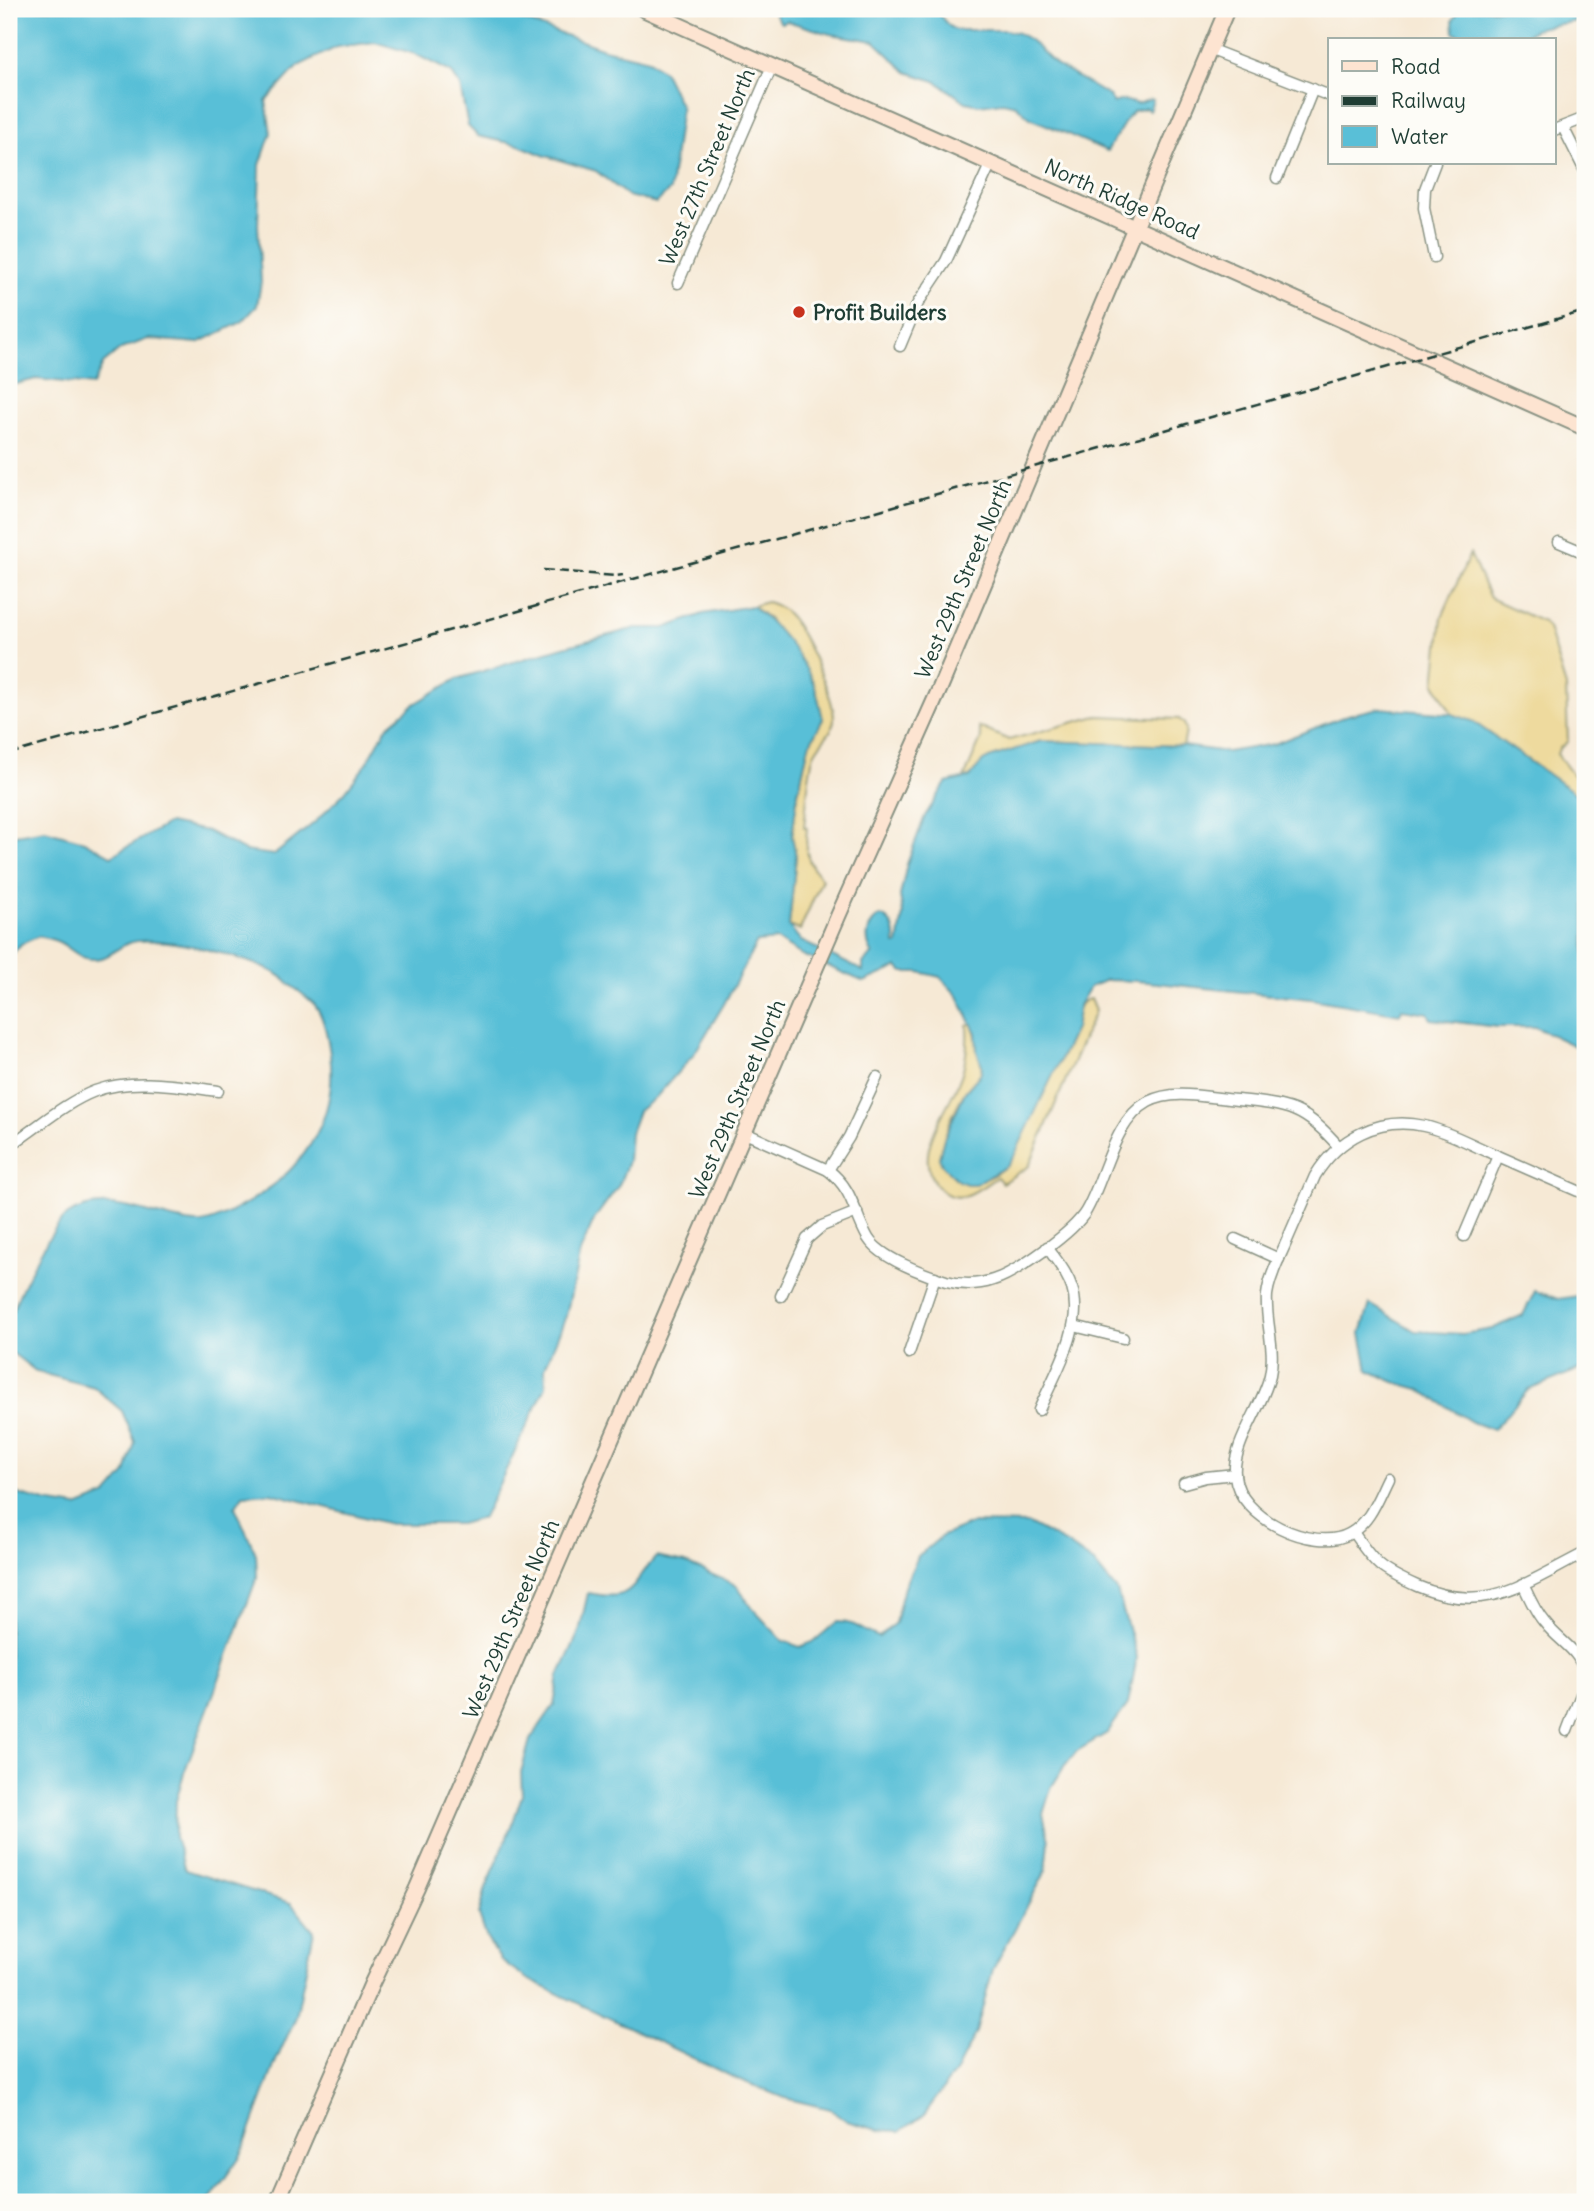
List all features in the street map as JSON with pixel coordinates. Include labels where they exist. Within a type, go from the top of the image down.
[{"type":"main road","name":"North Ridge Road","points":[[642,9],[1585,428]]},
{"type":"main road","name":"West 29th Street North","points":[[277,2202],[367,1994],[417,1888],[940,688],[1227,9]]},
{"type":"street","points":[[1209,49],[1328,95]]},
{"type":"street","name":"West 27th Street North","points":[[678,283],[772,66]]},
{"type":"street","points":[[1277,178],[1313,89]]},
{"type":"street","points":[[1585,118],[1558,129],[1585,171]]},
{"type":"street","points":[[1434,257],[1424,208],[1425,189],[1435,164]]},
{"type":"street","points":[[900,346],[918,303],[946,261],[990,165]]},
{"type":"street","points":[[1559,542],[1585,553]]},
{"type":"street","points":[[828,1170],[849,1137],[877,1077]]},
{"type":"street","points":[[9,1146],[63,1109],[96,1091],[164,1084],[218,1091]]},
{"type":"street","points":[[745,1133],[828,1170],[845,1186],[867,1237],[889,1257],[935,1277],[961,1284],[992,1281],[1015,1269],[1071,1229],[1087,1210],[1124,1125],[1139,1108],[1159,1098],[1183,1095],[1278,1104],[1306,1115],[1339,1147]]},
{"type":"street","points":[[1388,1478],[1368,1516],[1353,1532],[1331,1540],[1319,1540],[1267,1520],[1248,1506],[1241,1496],[1235,1474],[1238,1452],[1270,1373],[1272,1356],[1267,1292],[1315,1176],[1323,1163],[1339,1147],[1364,1131],[1381,1126],[1406,1124],[1441,1132],[1578,1191]]},
{"type":"street","points":[[1464,1237],[1498,1156]]},
{"type":"street","points":[[781,1296],[807,1239],[822,1226],[857,1212]]},
{"type":"street","points":[[1234,1239],[1279,1259]]},
{"type":"street","points":[[1038,1410],[1074,1326],[1076,1312],[1067,1274],[1047,1247]]},
{"type":"street","points":[[909,1353],[935,1277]]},
{"type":"street","points":[[1074,1326],[1123,1338]]},
{"type":"street","points":[[1184,1483],[1235,1474]]},
{"type":"street","points":[[1353,1532],[1371,1560],[1380,1568],[1452,1599],[1483,1599],[1523,1584],[1585,1553]]},
{"type":"street","points":[[1523,1584],[1544,1623],[1582,1662],[1585,1682],[1567,1731]]},
{"type":"sand","points":[[1470,554],[1490,598],[1543,622],[1548,628],[1566,687],[1568,741],[1557,754],[1585,791],[1585,800],[1472,721],[1452,714],[1435,684],[1442,617]]},
{"type":"sand","points":[[767,602],[786,612],[793,621],[816,664],[833,709],[831,730],[813,757],[804,827],[807,828],[810,862],[822,879],[800,930],[789,926],[796,856],[792,836],[798,792],[809,745],[823,719],[769,619],[752,606]]},
{"type":"sand","points":[[1097,716],[1179,719],[1186,728],[1183,746],[1041,741],[989,758],[970,777],[964,778],[981,739],[979,727],[1009,740]]},
{"type":"sand","points":[[1090,999],[1095,1011],[1029,1166],[1002,1183],[997,1177],[977,1191],[962,1196],[955,1197],[940,1189],[931,1176],[929,1146],[962,1073],[967,1049],[967,1025],[972,1023],[981,1071],[957,1107],[939,1158],[967,1184],[994,1175],[1006,1166],[1015,1154],[1027,1123],[1067,1046],[1079,1007]]},
{"type":"water","points":[[9,9],[503,9],[514,17],[604,49],[649,60],[664,72],[681,107],[670,190],[656,203],[628,196],[596,171],[519,145],[478,136],[468,126],[460,86],[451,72],[415,54],[375,42],[337,47],[298,66],[266,101],[271,133],[260,165],[258,225],[261,282],[257,306],[242,322],[198,343],[148,339],[121,349],[103,364],[93,385],[36,379],[9,386]]},
{"type":"water","points":[[776,9],[934,9],[956,30],[1005,30],[1018,33],[1030,40],[1056,65],[1109,96],[1113,103],[1123,100],[1138,104],[1153,100],[1149,111],[1146,108],[1134,111],[1128,117],[1107,151],[1030,118],[1016,105],[1003,102],[979,105],[966,102],[935,81],[907,72],[874,41],[830,34],[787,21],[781,23],[775,15]]},
{"type":"water","points":[[1460,9],[1585,9],[1585,18],[1543,27],[1523,38],[1465,38],[1454,32],[1453,20]]},
{"type":"water","points":[[752,606],[779,631],[801,660],[815,686],[823,719],[809,745],[798,792],[792,836],[796,856],[789,926],[801,941],[863,971],[863,963],[873,954],[868,944],[868,933],[876,919],[881,916],[891,924],[895,944],[898,944],[903,914],[900,896],[907,864],[925,816],[946,783],[970,777],[983,761],[989,758],[1041,741],[1183,746],[1227,752],[1274,744],[1348,715],[1379,708],[1452,714],[1472,721],[1585,800],[1585,1051],[1535,1027],[1497,1027],[1431,1019],[1428,1013],[1402,1009],[1400,1014],[1311,999],[1106,980],[1090,987],[1079,1005],[1075,1029],[1007,1166],[975,1184],[967,1184],[958,1181],[942,1165],[939,1158],[944,1138],[965,1092],[981,1073],[982,1065],[977,1052],[976,1033],[958,996],[940,977],[919,972],[903,972],[898,967],[864,982],[802,955],[777,940],[757,942],[694,1054],[657,1096],[638,1111],[630,1133],[628,1161],[619,1185],[595,1218],[580,1252],[566,1316],[545,1368],[546,1386],[483,1518],[460,1524],[390,1524],[271,1493],[243,1495],[235,1507],[256,1554],[257,1577],[184,1773],[176,1801],[175,1837],[185,1870],[291,1903],[314,1931],[296,2017],[276,2061],[241,2155],[208,2202],[9,2202],[9,1491],[45,1502],[77,1507],[107,1495],[126,1473],[135,1442],[122,1411],[94,1387],[37,1372],[11,1352],[11,1315],[43,1249],[68,1215],[83,1208],[115,1205],[180,1221],[202,1223],[225,1215],[261,1194],[297,1163],[310,1144],[328,1103],[331,1079],[328,1041],[323,1021],[314,1004],[279,975],[247,961],[161,941],[129,943],[105,957],[88,959],[59,942],[39,936],[21,944],[9,958],[9,836],[45,830],[84,841],[111,856],[169,823],[207,831],[245,851],[274,855],[314,823],[345,792],[367,763],[387,727],[413,705],[457,679],[636,628],[665,628],[703,614]]},
{"type":"water","points":[[1535,1291],[1558,1299],[1585,1295],[1585,1367],[1528,1390],[1493,1430],[1472,1422],[1419,1389],[1394,1382],[1368,1370],[1361,1333],[1370,1304],[1415,1331],[1463,1334],[1492,1329],[1523,1315]]},
{"type":"water","points":[[973,1523],[1029,1524],[1065,1543],[1094,1563],[1117,1591],[1137,1657],[1128,1704],[1107,1733],[1077,1751],[1051,1788],[1043,1814],[1049,1841],[1046,1871],[993,1969],[976,2032],[956,2071],[924,2115],[901,2131],[878,2130],[847,2121],[830,2109],[785,2098],[735,2078],[527,1979],[501,1960],[487,1939],[479,1915],[485,1891],[522,1795],[521,1772],[530,1740],[554,1705],[559,1676],[579,1632],[588,1593],[614,1596],[622,1594],[629,1590],[656,1557],[686,1563],[736,1585],[753,1609],[783,1641],[800,1647],[813,1642],[837,1622],[854,1625],[879,1637],[895,1623],[904,1587],[918,1556],[942,1536]]},
{"type":"railway","points":[[9,754],[1585,311]]},
{"type":"railway","points":[[543,570],[623,575]]},
{"type":"place","name":"Profit Builders","points":[[799,312]]}]
